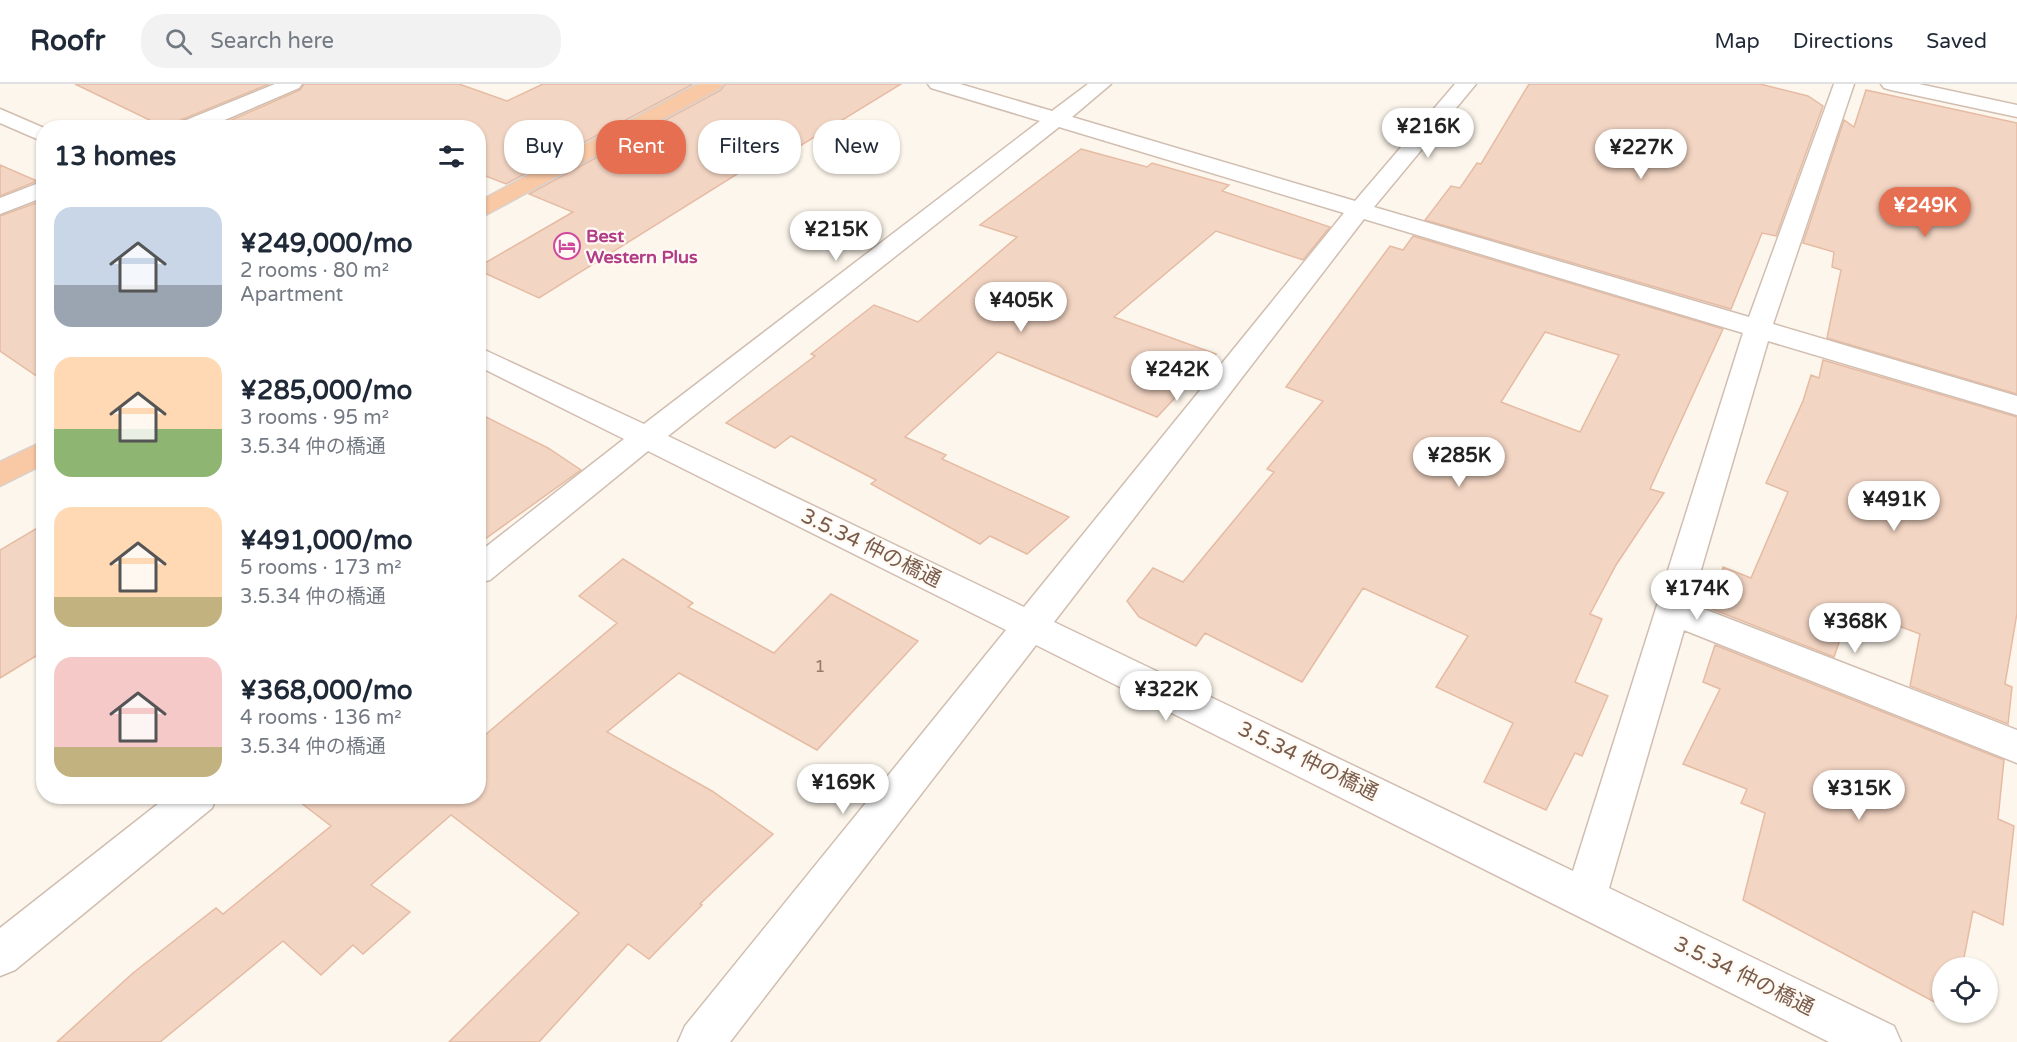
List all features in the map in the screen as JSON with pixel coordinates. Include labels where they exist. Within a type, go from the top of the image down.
[{"type":"highway","points":[[486,208],[713,84]]},
{"type":"highway","points":[[0,475],[36,455]]},
{"type":"street","points":[[207,120],[292,84]]},
{"type":"street","points":[[938,84],[2017,406]]},
{"type":"street","points":[[486,565],[1101,84]]},
{"type":"street","points":[[701,1042],[1360,209],[1466,84]]},
{"type":"street","points":[[1585,898],[1758,329],[1844,84]]},
{"type":"street","points":[[1891,84],[2017,111]]},
{"type":"street","points":[[0,116],[36,132]]},
{"type":"street","points":[[0,207],[36,191]]},
{"type":"street","name":"3.5.34 仲の橋通","points":[[486,359],[644,439],[1031,624],[1878,1042]]},
{"type":"street","points":[[1672,610],[2017,747]]},
{"type":"street","points":[[0,955],[188,804]]},
{"type":"building","points":[[75,84],[269,84],[180,120],[149,120]]},
{"type":"building","points":[[304,84],[459,84],[507,101],[543,84],[693,84],[626,120],[596,120],[596,136],[584,142],[584,120],[504,120],[504,174],[525,174],[506,184],[486,176],[486,120],[231,120],[300,90]]},
{"type":"building","points":[[725,84],[901,84],[842,120],[813,120],[813,138],[801,145],[801,120],[698,120],[698,174],[737,174],[539,298],[486,274],[486,262],[573,212],[529,194],[566,174],[584,174],[584,164],[596,158],[596,174],[686,174],[686,120],[666,120],[721,90]]},
{"type":"building","points":[[1529,84],[1760,84],[1808,96],[1823,106],[1776,236],[1762,233],[1731,309],[1425,220],[1451,186],[1460,188],[1477,163],[1481,164]]},
{"type":"building","points":[[1866,90],[2017,123],[2017,394],[1827,338],[1841,270],[1832,267],[1834,252],[1803,243],[1844,120],[1854,127]]},
{"type":"building","points":[[1081,149],[1147,167],[1152,163],[1229,185],[1222,191],[1330,227],[1303,260],[1216,231],[1114,317],[1216,354],[1157,417],[998,352],[905,437],[946,455],[942,459],[1069,517],[1027,554],[990,536],[980,544],[871,484],[876,480],[791,436],[775,448],[726,423],[815,356],[811,354],[874,305],[918,322],[1017,237],[980,225]]},
{"type":"building","points":[[0,165],[36,181],[36,181],[0,196]]},
{"type":"building","points":[[36,203],[36,376],[0,351],[0,216]]},
{"type":"building","points":[[1413,236],[1723,329],[1650,489],[1664,493],[1616,565],[1590,614],[1602,619],[1575,682],[1608,696],[1582,756],[1575,753],[1546,810],[1484,782],[1513,723],[1436,687],[1468,636],[1363,588],[1302,682],[1205,633],[1196,646],[1139,617],[1127,601],[1153,568],[1183,582],[1274,472],[1267,469],[1323,401],[1286,387],[1390,246],[1403,250]],"holes":[[[1545,332],[1619,355],[1580,432],[1501,402]]]},
{"type":"building","points":[[1823,360],[2017,417],[2017,613],[2005,684],[2012,687],[2008,724],[1910,686],[1920,634],[1851,608],[1834,657],[1712,609],[1723,567],[1751,578],[1788,492],[1766,483],[1803,401],[1811,375],[1819,378]]},
{"type":"building","points":[[486,417],[548,448],[581,470],[486,538]]},
{"type":"building","points":[[36,529],[36,656],[0,678],[0,550]]},
{"type":"building","points":[[623,559],[693,603],[688,607],[774,653],[831,594],[918,641],[817,750],[679,673],[607,732],[712,791],[773,834],[700,904],[702,905],[649,959],[628,944],[539,1042],[449,1042],[579,913],[451,815],[371,885],[410,912],[363,954],[353,945],[321,975],[283,941],[160,1042],[57,1042],[133,973],[216,908],[223,914],[331,826],[302,804],[486,804],[486,734],[617,623],[579,596]]},
{"type":"building","points":[[1715,645],[2004,760],[1998,819],[2014,826],[2003,925],[1973,911],[1964,957],[1932,957],[1932,1001],[1743,900],[1765,813],[1741,803],[1747,789],[1683,764],[1720,689],[1703,682]]},
{"type":"place","name":"Best Western Plus","points":[[567,246]]}]
